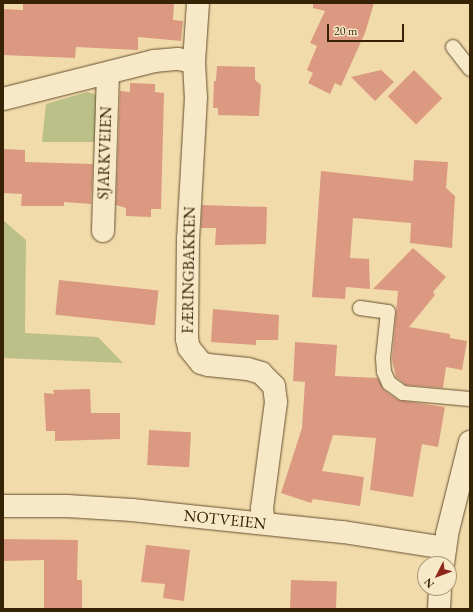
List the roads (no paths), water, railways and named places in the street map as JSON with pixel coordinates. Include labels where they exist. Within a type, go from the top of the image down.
[{"type":"street","name":"FÆRINGBAKKEN","points":[[198,3],[194,62],[196,97],[188,238],[187,339],[189,348],[201,363],[208,366],[248,368],[261,373],[274,386],[276,402],[262,509],[264,523]]},
{"type":"street","points":[[3,99],[108,74],[154,61],[178,59],[194,62]]},
{"type":"street","name":"SJARKVEIEN","points":[[103,231],[108,74]]},
{"type":"street","points":[[444,556],[470,442]]},
{"type":"street","name":"NOTVEIEN","points":[[3,506],[112,508],[264,523],[444,556]]},
{"type":"street","points":[[439,609],[440,596]]},
{"type":"lane","points":[[453,47],[470,69]]},
{"type":"lane","points":[[360,308],[388,312],[383,358],[384,372],[389,383],[403,393],[470,399]]}]
